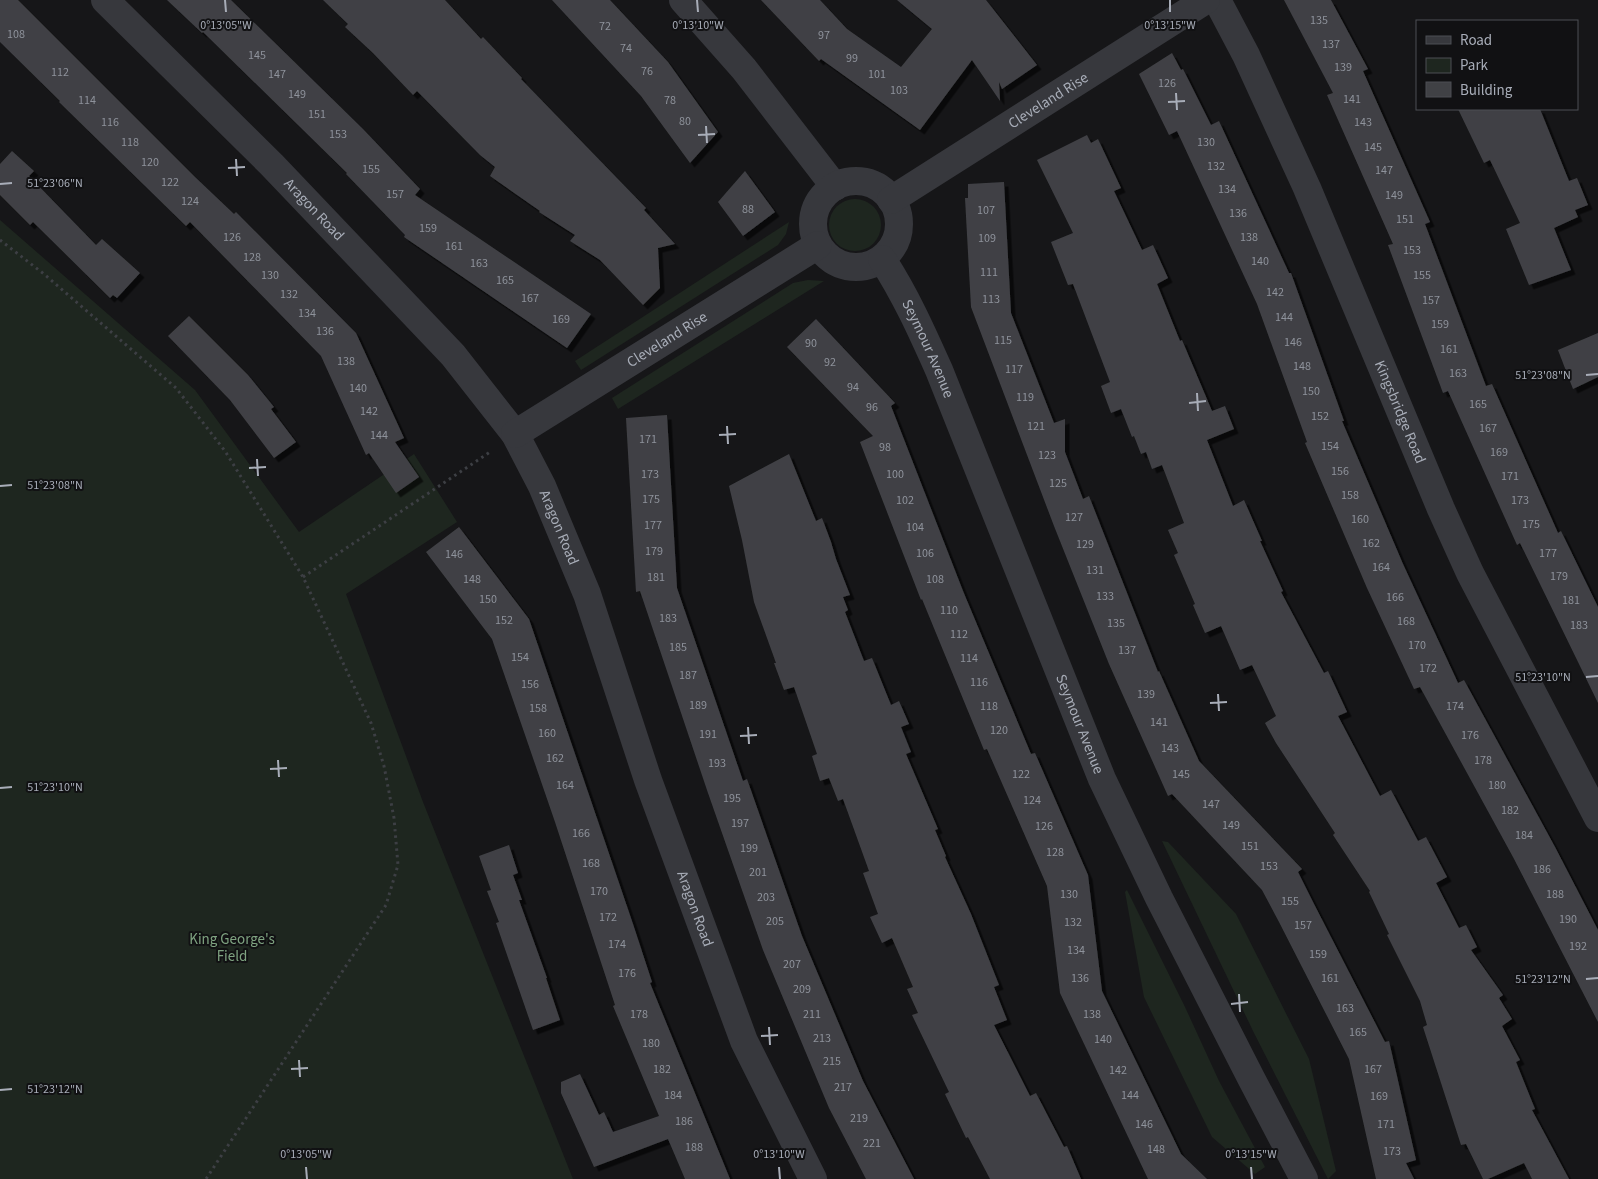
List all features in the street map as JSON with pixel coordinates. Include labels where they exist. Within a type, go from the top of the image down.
[{"type":"street","name":"Aragon Road","points":[[105,0],[272,165],[453,355],[515,434],[542,486],[587,594],[648,780],[744,1041],[813,1179]]},
{"type":"street","points":[[683,0],[744,69],[835,187]]},
{"type":"street","name":"Cleveland Rise","points":[[891,200],[1206,0]]},
{"type":"street","name":"Kingsbridge Road","points":[[1217,0],[1246,55],[1307,188],[1441,509],[1470,573],[1598,818]]},
{"type":"street","points":[[859,181],[872,184],[882,190],[891,200],[897,212],[899,225],[897,237],[891,249],[882,258],[869,265],[854,267],[840,264],[827,256],[818,245],[813,219],[817,206],[824,195],[835,187],[846,182],[859,181]]},
{"type":"street","name":"Cleveland Rise","points":[[515,434],[818,245]]},
{"type":"street","name":"Seymour Avenue","points":[[882,258],[919,325],[939,370],[1102,779],[1159,898],[1304,1179]]},
{"type":"path","points":[[0,240],[44,274],[176,388],[225,451],[304,577],[371,723],[384,766],[394,818],[398,865],[386,905],[206,1179]]},
{"type":"path","points":[[304,577],[515,434]]},
{"type":"green space","points":[[850,199],[860,199],[869,203],[877,211],[881,225],[877,239],[869,247],[860,251],[850,251],[841,247],[833,239],[829,230],[829,220],[833,211],[841,203]]},
{"type":"green space","name":"King George's Field","points":[[0,220],[195,390],[299,532],[414,454],[457,522],[346,594],[423,802],[573,1179],[0,1179]]},
{"type":"green space","points":[[789,222],[786,234],[778,245],[581,370],[575,361]]},
{"type":"green space","points":[[808,280],[824,281],[618,409],[612,398],[793,283]]},
{"type":"green space","points":[[1162,841],[1168,842],[1236,914],[1309,1059],[1336,1171],[1328,1179],[1253,1031]]},
{"type":"green space","points":[[1127,890],[1219,1081],[1265,1167],[1255,1174],[1212,1137],[1144,997],[1125,892]]},
{"type":"building","points":[[0,0],[18,0],[195,177],[234,214],[236,212],[356,333],[404,438],[395,442],[419,477],[396,493],[369,453],[366,455],[321,356],[190,222],[186,226],[0,42]]},
{"type":"building","points":[[167,0],[231,0],[363,129],[420,189],[415,195],[591,314],[567,348],[404,237],[405,235],[347,173],[203,32]]},
{"type":"building","points":[[323,0],[445,0],[481,39],[483,37],[646,208],[644,210],[675,244],[658,248],[660,288],[643,305],[600,260],[570,241],[575,235],[539,212],[490,176],[495,167],[480,155],[417,91],[413,95],[345,27],[348,24]]},
{"type":"building","points":[[552,0],[610,0],[668,62],[718,132],[690,163],[641,96]]},
{"type":"building","points":[[761,0],[820,0],[847,29],[901,67],[932,29],[897,0],[986,0],[1037,65],[1002,89],[999,82],[1000,101],[972,60],[920,130],[821,59],[819,61]]},
{"type":"building","points":[[1284,0],[1331,0],[1368,69],[1363,71],[1430,222],[1425,224],[1486,386],[1492,384],[1558,533],[1561,531],[1598,607],[1598,703],[1520,543],[1517,545],[1448,391],[1443,393],[1388,245],[1393,244],[1327,95],[1333,93]]},
{"type":"building","points":[[1172,53],[1181,70],[1183,69],[1211,125],[1219,121],[1289,273],[1291,273],[1344,421],[1342,421],[1403,564],[1458,683],[1464,680],[1598,930],[1598,1022],[1513,857],[1420,687],[1414,689],[1367,588],[1305,443],[1307,442],[1257,304],[1177,131],[1169,135],[1139,74]]},
{"type":"building","points":[[1458,110],[1540,110],[1569,181],[1577,178],[1588,205],[1575,210],[1578,217],[1554,228],[1571,270],[1529,285],[1506,229],[1520,223],[1490,160],[1484,163]]},
{"type":"building","points":[[1087,135],[1091,143],[1098,139],[1121,188],[1114,191],[1142,250],[1153,245],[1168,278],[1157,284],[1180,341],[1182,340],[1212,411],[1225,406],[1234,429],[1207,440],[1233,506],[1244,500],[1283,591],[1281,592],[1324,673],[1328,671],[1347,712],[1338,716],[1380,796],[1391,790],[1418,841],[1426,837],[1447,877],[1436,883],[1459,928],[1466,925],[1477,947],[1471,950],[1503,995],[1499,998],[1512,1019],[1502,1026],[1520,1060],[1516,1062],[1535,1109],[1532,1110],[1569,1179],[1532,1179],[1524,1163],[1488,1179],[1483,1179],[1466,1144],[1461,1145],[1423,1027],[1427,1025],[1420,1001],[1387,935],[1389,934],[1370,891],[1333,835],[1335,833],[1265,723],[1276,716],[1252,665],[1240,670],[1221,626],[1205,633],[1174,555],[1178,553],[1168,530],[1184,523],[1162,465],[1152,469],[1146,452],[1141,454],[1121,409],[1111,413],[1101,386],[1110,382],[1073,284],[1068,285],[1051,242],[1073,233],[1037,160]]},
{"type":"building","points":[[12,151],[34,171],[29,176],[96,245],[102,239],[140,273],[117,298],[113,295],[110,298],[33,222],[30,225],[0,195],[0,164]]},
{"type":"building","points":[[745,171],[775,212],[743,236],[718,202]]},
{"type":"building","points":[[1004,182],[1011,313],[1054,423],[1065,419],[1065,452],[1083,499],[1089,496],[1158,672],[1199,761],[1302,869],[1298,872],[1314,904],[1385,1042],[1389,1041],[1416,1160],[1406,1163],[1414,1179],[1376,1179],[1349,1059],[1279,922],[1262,890],[1172,794],[1168,796],[1109,664],[1054,526],[971,307],[965,198],[968,198],[968,184]]},
{"type":"building","points":[[189,316],[248,375],[274,407],[271,409],[296,442],[274,458],[230,400],[168,336]]},
{"type":"building","points":[[816,319],[895,403],[891,406],[963,591],[1031,754],[1035,753],[1088,875],[1102,991],[1181,1154],[1207,1179],[1148,1179],[1060,993],[1047,886],[987,749],[984,750],[921,600],[860,442],[873,436],[787,347]]},
{"type":"building","points":[[1598,333],[1598,377],[1573,389],[1558,350]]},
{"type":"building","points":[[667,415],[677,588],[743,781],[747,779],[802,936],[863,1081],[914,1179],[866,1179],[829,1108],[763,950],[640,591],[636,592],[626,418]]},
{"type":"building","points":[[789,454],[816,521],[822,518],[831,542],[850,595],[843,597],[848,610],[845,612],[864,661],[872,658],[891,705],[899,701],[909,724],[901,727],[911,752],[906,754],[938,829],[935,830],[945,857],[971,914],[999,985],[994,987],[1007,1020],[994,1025],[1030,1096],[1036,1093],[1064,1147],[1067,1146],[1081,1179],[990,1179],[968,1137],[966,1138],[945,1094],[949,1092],[912,1015],[918,1013],[907,989],[913,987],[892,938],[882,943],[870,917],[878,914],[863,873],[869,871],[843,799],[838,801],[829,778],[820,781],[812,756],[817,754],[794,687],[784,690],[774,663],[776,663],[754,602],[729,486]]},
{"type":"building","points":[[459,527],[529,619],[633,924],[652,982],[650,983],[730,1179],[685,1179],[668,1139],[594,1167],[561,1093],[561,1082],[580,1074],[599,1115],[604,1112],[613,1132],[659,1116],[613,1006],[615,1005],[555,822],[492,639],[426,552]]},
{"type":"building","points":[[509,845],[518,873],[513,875],[522,900],[519,900],[560,1020],[533,1030],[496,923],[499,922],[487,891],[491,890],[479,856]]}]
